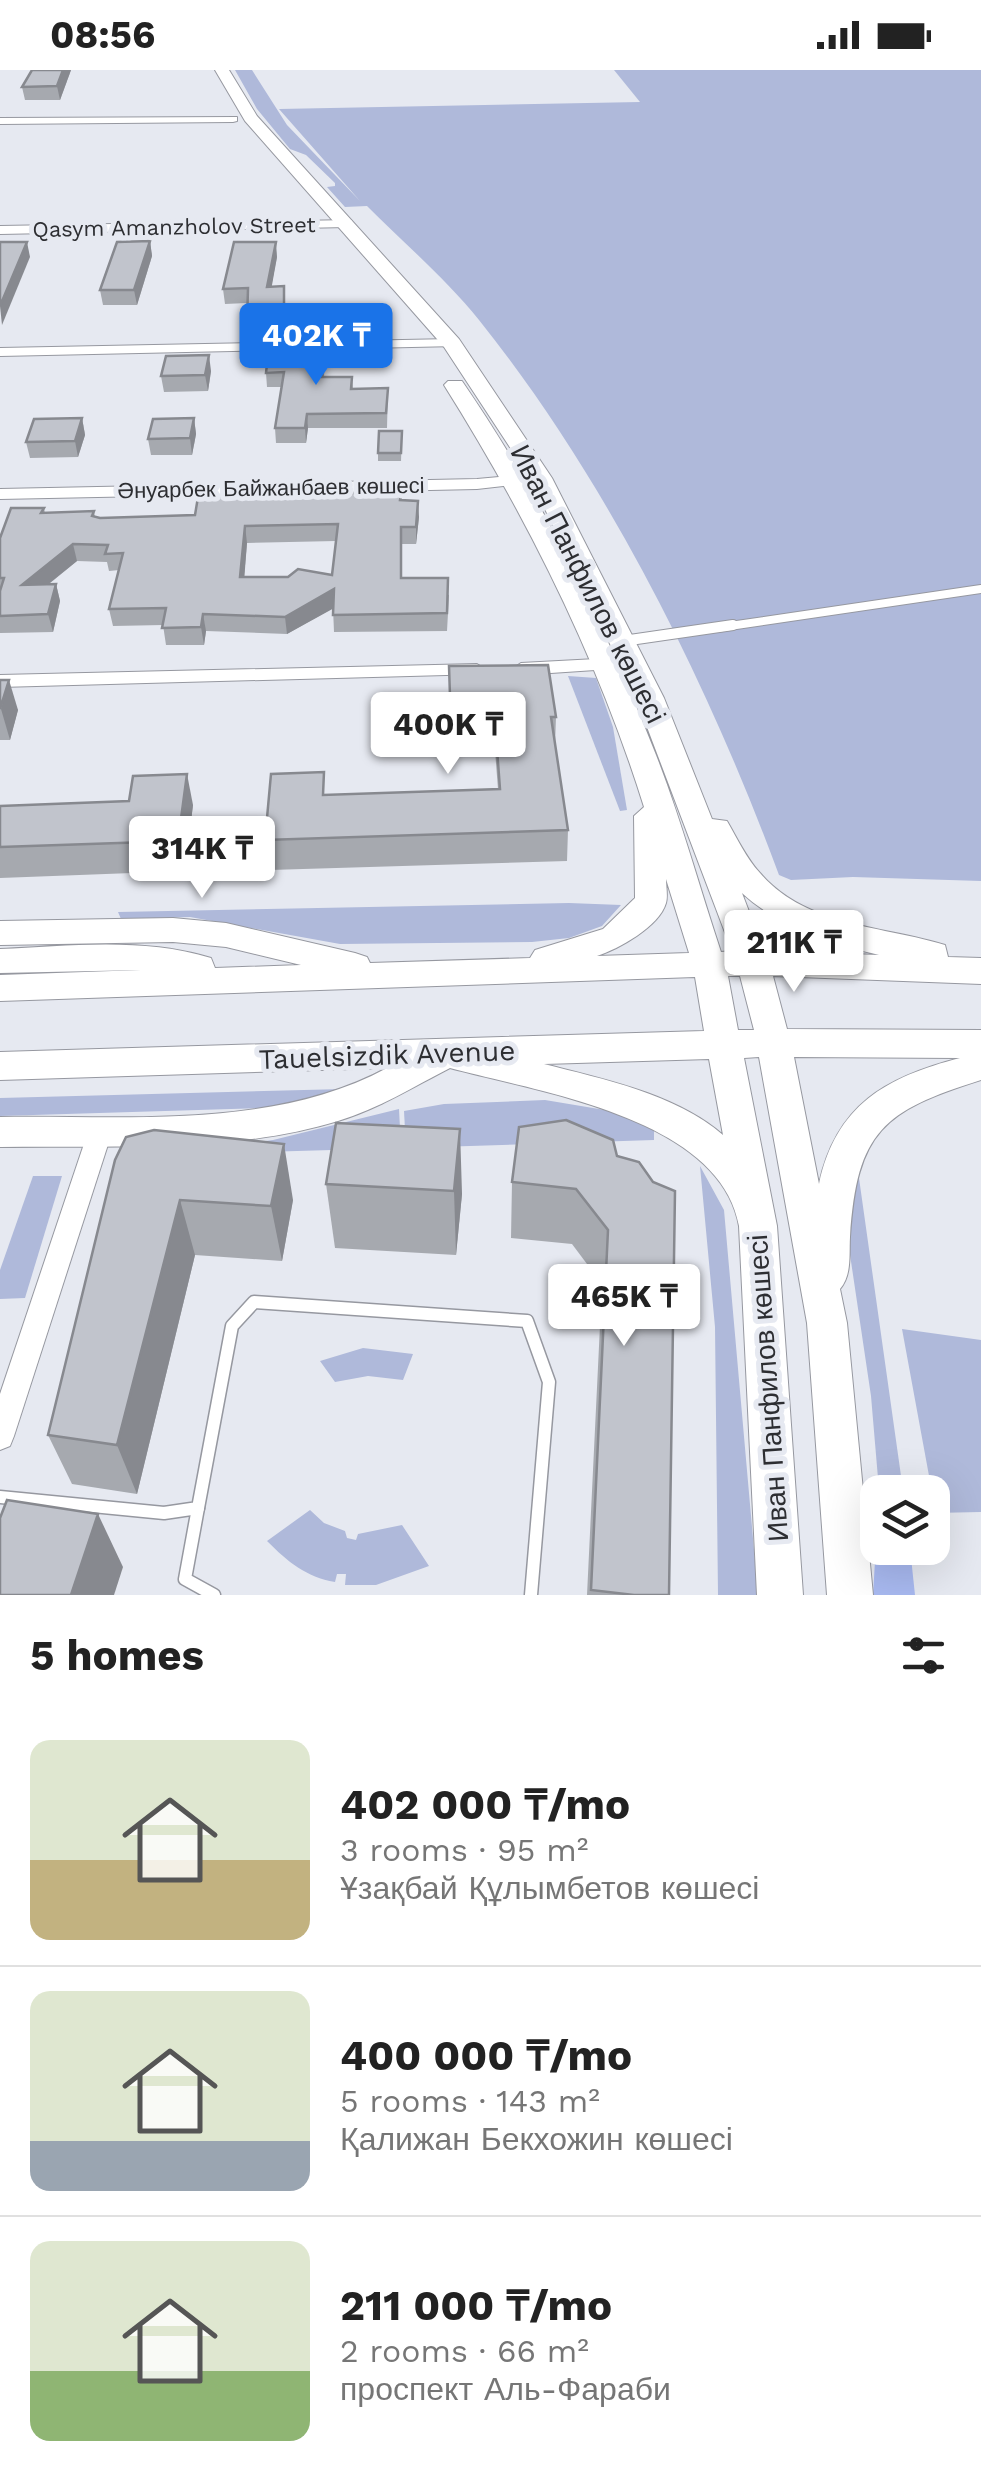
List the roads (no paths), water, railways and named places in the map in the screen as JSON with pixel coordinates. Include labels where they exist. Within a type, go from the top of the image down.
[{"type":"street","name":"Иван Панфилов көшесі","points":[[206,70],[232,119],[337,224]]},
{"type":"street","name":"Иван Панфилов көшесі","points":[[222,70],[251,118],[440,343],[541,478],[634,663],[753,963],[774,1044],[827,1323],[850,1595]]},
{"type":"street","points":[[0,121],[232,119]]},
{"type":"street","name":"Qasym Amanzholov Street","points":[[0,230],[337,224]]},
{"type":"street","name":"Иван Панфилов көшесі","points":[[440,343],[516,481],[604,666],[643,759],[708,964],[758,1226],[780,1595]]},
{"type":"street","points":[[0,352],[440,343]]},
{"type":"street","name":"Әнуарбек Байжанбаев көшесі","points":[[0,494],[541,478]]},
{"type":"street","points":[[0,681],[634,663]]},
{"type":"street","points":[[480,972],[556,957],[614,938],[651,902],[652,848],[643,759]]},
{"type":"street","points":[[682,780],[755,887],[785,907],[865,940],[981,967]]},
{"type":"street","points":[[0,934],[172,930],[226,935],[392,974]]},
{"type":"street","points":[[0,960],[134,957],[271,978]]},
{"type":"street","points":[[0,988],[753,963],[981,967]]},
{"type":"street","name":"Tauelsizdik Avenue","points":[[0,1066],[725,1045],[981,1044]]},
{"type":"street","points":[[0,1132],[212,1128],[274,1122],[341,1106],[446,1053],[643,1108],[698,1136],[735,1175],[758,1226]]},
{"type":"street","points":[[827,1323],[831,1233],[850,1142],[865,1122],[915,1086],[981,1066]]},
{"type":"street","points":[[0,1436],[101,1130]]},
{"type":"lane","points":[[623,640],[981,589]]},
{"type":"lane","points":[[214,1595],[184,1579],[232,1326],[254,1302],[527,1321],[548,1382],[532,1595]]},
{"type":"lane","points":[[0,1496],[164,1513],[198,1508]]}]
